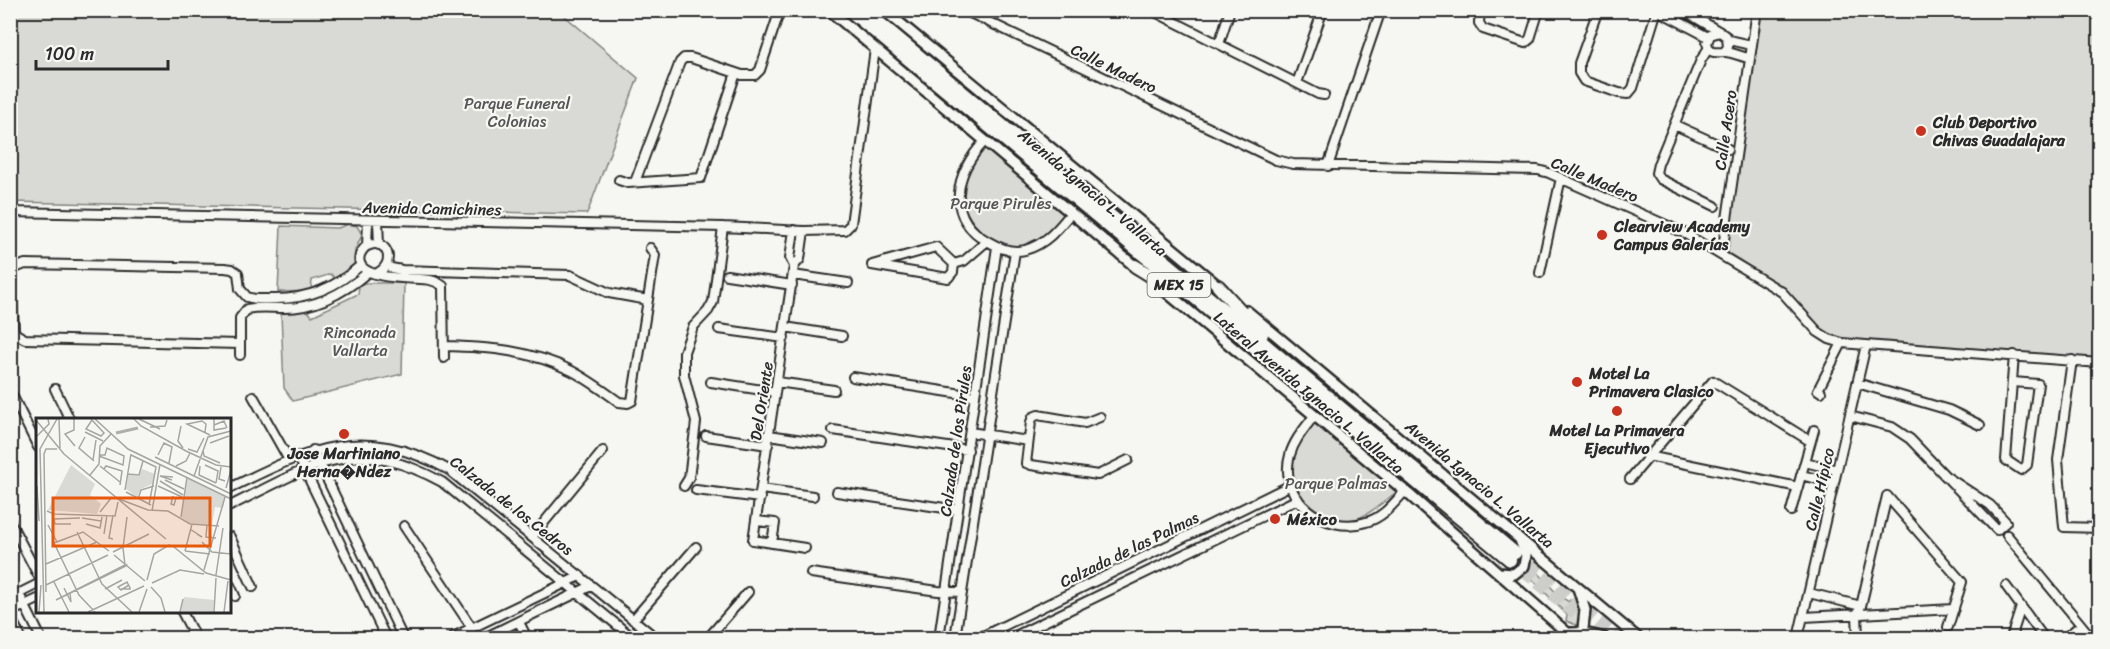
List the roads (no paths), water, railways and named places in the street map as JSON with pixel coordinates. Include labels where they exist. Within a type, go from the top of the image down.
[{"type":"highway","name":"Avenida Ignacio L. Vallarta","points":[[849,10],[1212,313],[1512,556],[1293,368],[864,10]]},
{"type":"highway","points":[[1135,266],[1212,313]]},
{"type":"highway","points":[[1218,286],[1293,368]]},
{"type":"street","points":[[636,183],[680,62],[684,58],[691,58],[752,76],[757,73],[780,10]]},
{"type":"street","name":"Lateral Avenida Ignacio L. Vallarta","points":[[829,10],[1405,491],[1496,573],[1570,635]]},
{"type":"street","name":"Lateral Avenida Ignacio L. Vallarta","points":[[885,10],[1218,286]]},
{"type":"street","name":"Calle Madero","points":[[964,10],[1276,160],[1293,164],[1329,166],[1538,170],[1561,178],[1684,232],[1722,254],[1782,292],[1818,332],[1829,339],[1842,343],[2100,363]]},
{"type":"street","points":[[1151,10],[1318,94],[1324,94]]},
{"type":"street","points":[[1219,44],[1230,10]]},
{"type":"street","points":[[1298,83],[1323,10]]},
{"type":"street","points":[[1329,166],[1380,10]]},
{"type":"street","points":[[1480,10],[1479,23],[1483,29],[1519,43],[1525,43],[1530,39],[1539,10]]},
{"type":"street","points":[[1598,10],[1579,63],[1579,73],[1584,81],[1619,93],[1628,94],[1634,88],[1657,10],[1708,37]]},
{"type":"street","points":[[1683,10],[1725,35],[1729,40],[1751,45]]},
{"type":"street","name":"Calle Acero","points":[[1722,254],[1757,10]]},
{"type":"street","points":[[1714,206],[1660,179],[1656,173],[1701,60],[1708,49],[1708,37],[1719,32]]},
{"type":"street","points":[[1724,52],[1729,40]]},
{"type":"street","name":"Avenida Camichines","points":[[10,212],[723,227],[804,231],[845,230],[851,224],[875,49]]},
{"type":"street","points":[[1708,49],[1715,54],[1724,52],[1749,58]]},
{"type":"street","points":[[619,180],[636,183],[700,178],[736,73]]},
{"type":"street","points":[[1675,125],[1728,149]]},
{"type":"street","points":[[985,141],[967,164],[961,177],[958,194],[959,207],[972,230],[997,247],[1022,251],[1040,244],[1059,228],[1071,213]]},
{"type":"street","points":[[1540,273],[1561,178]]},
{"type":"street","points":[[368,221],[368,246],[360,256],[361,265],[368,272],[389,278],[434,280],[443,286]]},
{"type":"street","points":[[378,221],[379,245]]},
{"type":"street","points":[[684,486],[689,478],[696,422],[684,375],[684,352],[693,327],[713,302],[723,227]]},
{"type":"street","points":[[794,230],[790,258],[794,270]]},
{"type":"street","points":[[794,270],[800,259],[804,231]]},
{"type":"street","points":[[954,264],[964,261],[987,241]]},
{"type":"street","points":[[368,246],[379,245],[388,254],[387,265],[377,273]]},
{"type":"street","points":[[936,247],[954,264],[951,276],[945,278],[872,265],[936,247]]},
{"type":"street","name":"Calzada de los Pirules","points":[[939,639],[997,247]]},
{"type":"street","points":[[444,346],[492,348],[534,356],[571,371],[620,402],[628,403],[633,398],[655,255],[650,248]]},
{"type":"street","name":"Calzada de los Pirules","points":[[955,639],[1015,251]]},
{"type":"street","points":[[240,344],[25,339],[16,334],[14,330],[11,274],[14,269],[25,264],[225,268],[238,273],[240,289],[251,299],[301,307],[331,298],[368,272]]},
{"type":"street","points":[[240,355],[240,318],[247,309],[301,298],[326,290],[361,265]]},
{"type":"street","points":[[387,265],[395,269],[570,275],[609,293],[648,300]]},
{"type":"street","points":[[417,270],[417,279]]},
{"type":"street","points":[[794,270],[848,283]]},
{"type":"street","name":"Del Oriente","points":[[772,543],[753,540],[794,270]]},
{"type":"street","points":[[444,357],[443,286],[451,272]]},
{"type":"street","points":[[727,275],[792,285]]},
{"type":"street","name":"Avenida Ignacio L. Vallarta","points":[[1218,286],[1638,639]]},
{"type":"street","points":[[326,290],[331,298]]},
{"type":"street","points":[[785,327],[842,336]]},
{"type":"street","points":[[719,329],[784,338]]},
{"type":"street","points":[[1821,392],[1818,390],[1842,343]]},
{"type":"street","name":"Calle Hípico","points":[[1798,639],[1866,345]]},
{"type":"street","points":[[2013,382],[2038,384],[2027,465],[2021,470],[2007,460],[2014,356]]},
{"type":"street","points":[[2072,360],[2058,460],[2064,526],[2100,528]]},
{"type":"street","points":[[853,377],[975,396]]},
{"type":"street","points":[[1630,479],[1713,381],[1810,441]]},
{"type":"street","points":[[711,382],[776,392]]},
{"type":"street","points":[[777,382],[834,390]]},
{"type":"street","points":[[1857,383],[1949,410],[1980,425]]},
{"type":"street","points":[[54,389],[69,418]]},
{"type":"street","points":[[11,393],[36,443]]},
{"type":"street","points":[[253,396],[289,460]]},
{"type":"street","points":[[1100,417],[1085,423],[1038,415],[1033,417],[1030,422],[1026,462],[1031,465],[1098,475],[1128,460]]},
{"type":"street","points":[[1314,416],[1293,444],[1289,457],[1288,471],[1291,485],[1306,509],[1319,519],[1334,525],[1350,526],[1381,516],[1405,491]]},
{"type":"street","points":[[1850,416],[1892,427],[1910,439],[1944,475],[1997,531],[2006,522],[1990,505],[1944,475]]},
{"type":"street","points":[[833,430],[968,450]]},
{"type":"street","points":[[1791,511],[1814,430]]},
{"type":"street","points":[[970,432],[1028,441]]},
{"type":"street","points":[[769,435],[823,443]]},
{"type":"street","points":[[706,436],[768,445]]},
{"type":"street","name":"Calzada de los Cedros","points":[[231,488],[313,450],[343,445],[374,445],[428,458],[449,470],[656,639]]},
{"type":"street","points":[[313,450],[403,639]]},
{"type":"street","points":[[532,537],[603,451]]},
{"type":"street","points":[[298,456],[386,639]]},
{"type":"street","points":[[1648,456],[1798,487]]},
{"type":"street","name":"Calzada de los Cedros","points":[[231,506],[305,469],[343,457],[373,457],[399,463],[423,471],[442,482],[633,639]]},
{"type":"street","points":[[1805,462],[1837,470]]},
{"type":"street","points":[[1801,475],[1834,483]]},
{"type":"street","name":"Calzada de las Palmas","points":[[978,639],[1291,485]]},
{"type":"street","points":[[696,489],[760,498]]},
{"type":"street","points":[[761,489],[813,496]]},
{"type":"street","points":[[837,492],[958,510]]},
{"type":"street","points":[[1858,639],[1857,614],[1861,606],[1887,496],[1962,582],[1948,627]]},
{"type":"street","name":"Calzada de las Palmas","points":[[1011,639],[1298,499]]},
{"type":"street","points":[[756,521],[775,523],[772,543],[805,548]]},
{"type":"street","points":[[10,522],[36,571]]},
{"type":"street","points":[[404,526],[472,628]]},
{"type":"street","points":[[2007,535],[2092,639]]},
{"type":"street","points":[[231,539],[253,587]]},
{"type":"street","points":[[1496,573],[1514,574],[1524,566],[1526,555],[1520,539]]},
{"type":"street","points":[[536,559],[543,546]]},
{"type":"street","points":[[633,620],[696,547]]},
{"type":"street","points":[[1117,570],[1124,584]]},
{"type":"street","points":[[811,573],[961,592]]},
{"type":"street","points":[[451,639],[580,576]]},
{"type":"street","points":[[10,598],[36,585]]},
{"type":"street","points":[[484,639],[591,586]]},
{"type":"street","points":[[2006,586],[2044,639]]},
{"type":"street","points":[[231,587],[235,596]]},
{"type":"street","points":[[1578,588],[1585,610],[1583,636]]},
{"type":"street","points":[[708,639],[748,592]]},
{"type":"street","points":[[1809,593],[1861,606]]},
{"type":"street","points":[[19,594],[41,639]]},
{"type":"street","points":[[10,612],[36,600]]},
{"type":"street","points":[[2011,639],[2021,607]]},
{"type":"street","points":[[1804,617],[1954,609]]},
{"type":"street","points":[[183,613],[193,633]]},
{"type":"street","points":[[10,616],[21,639]]},
{"type":"street","points":[[489,620],[495,633]]},
{"type":"street","points":[[519,622],[527,639]]},
{"type":"street","points":[[2065,639],[2081,625]]},
{"type":"street","points":[[1553,639],[1570,635],[1604,639]]},
{"type":"tunnel","points":[[1516,553],[1619,638]]},
{"type":"tunnel","points":[[1510,560],[1605,638]]},
{"type":"place","name":"Club Deportivo Chivas Guadalajara","points":[[1921,131]]},
{"type":"place","name":"Clearview Academy Campus Galerías","points":[[1602,235]]},
{"type":"place","name":"Motel La Primavera Clasico","points":[[1577,382]]},
{"type":"place","name":"Motel La Primavera Ejecutivo","points":[[1617,411]]},
{"type":"place","name":"Jose Martiniano Herna�Ndez","points":[[344,434]]},
{"type":"place","name":"México","points":[[1275,519]]},
{"type":"park label","name":"Parque Funeral Colonias","points":[[517,112]]},
{"type":"park label","name":"Parque Pirules","points":[[1001,203]]},
{"type":"park label","name":"Rinconada Vallarta","points":[[360,341]]},
{"type":"park label","name":"Parque Palmas","points":[[1336,483]]}]
